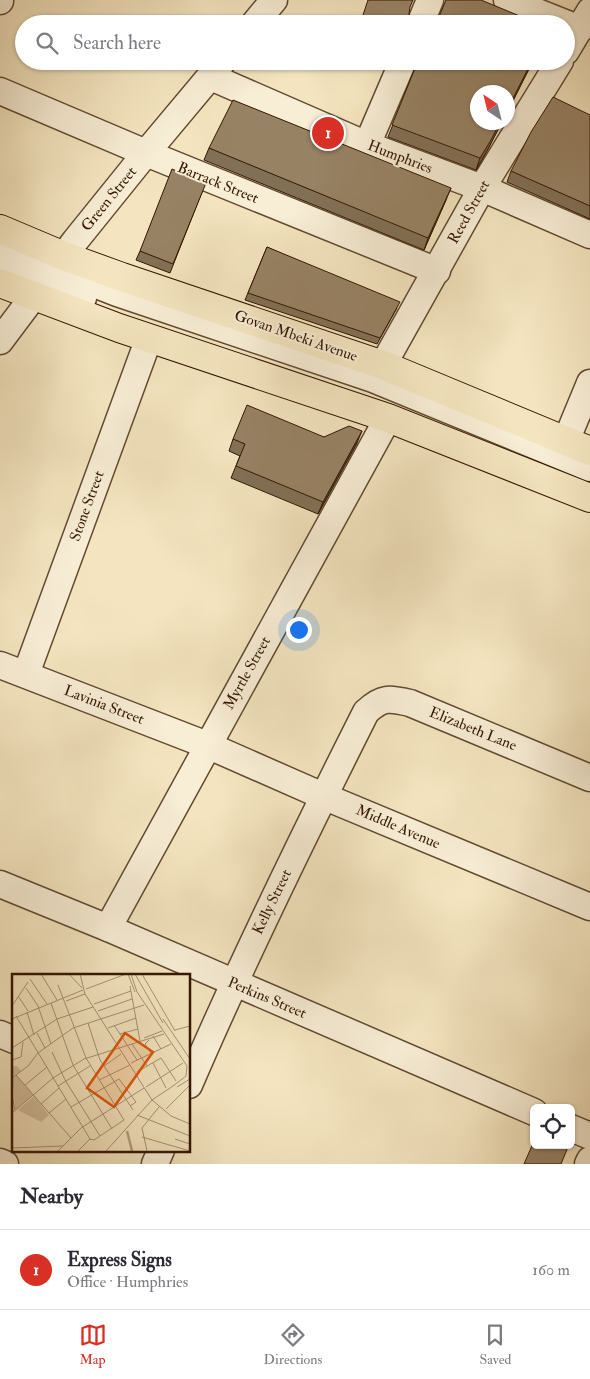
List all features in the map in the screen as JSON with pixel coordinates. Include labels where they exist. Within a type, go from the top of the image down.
[{"type":"main road","name":"Govan Mbeki Avenue","points":[[0,229],[50,276],[149,338],[388,418],[590,498]]},
{"type":"main road","name":"Govan Mbeki Avenue","points":[[0,283],[50,276],[383,365],[578,446]]},
{"type":"street","points":[[262,15],[274,0]]},
{"type":"street","points":[[424,15],[430,0]]},
{"type":"street","points":[[507,0],[566,15]]},
{"type":"street","points":[[575,36],[585,20]]},
{"type":"street","name":"Green Street","points":[[0,341],[146,154],[216,70]]},
{"type":"street","name":"Humphries","points":[[219,70],[367,145],[482,188],[590,235]]},
{"type":"street","points":[[367,145],[400,70]]},
{"type":"street","name":"Reed Street","points":[[383,365],[482,188],[554,70]]},
{"type":"street","name":"Barrack Street","points":[[0,92],[146,154],[437,271]]},
{"type":"street","points":[[0,247],[50,276],[121,311],[376,397],[590,485]]},
{"type":"street","points":[[0,269],[50,276],[117,293],[373,379],[590,468]]},
{"type":"street","name":"Stone Street","points":[[26,674],[149,338]]},
{"type":"street","points":[[578,446],[590,383]]},
{"type":"street","name":"Myrtle Street","points":[[108,928],[388,418]]},
{"type":"street","name":"Lavinia Street","points":[[0,665],[207,745]]},
{"type":"street","name":"Elizabeth Lane","points":[[361,722],[366,712],[384,700],[410,703],[590,778]]},
{"type":"street","name":"Kelly Street","points":[[190,1083],[234,984],[323,796],[361,722]]},
{"type":"street","name":"Middle Avenue","points":[[207,745],[323,796],[590,907]]},
{"type":"street","name":"Perkins Street","points":[[0,884],[108,928],[530,1110]]},
{"type":"street","points":[[0,1034],[12,1039]]},
{"type":"street","points":[[575,1130],[590,1136]]},
{"type":"street","points":[[155,1164],[160,1152]]},
{"type":"street","points":[[588,1164],[590,1160]]},
{"type":"street","points":[[0,1162],[5,1164]]},
{"type":"building","points":[[368,0],[413,0],[409,15],[363,15]]},
{"type":"building","points":[[446,0],[481,0],[517,15],[440,15]]},
{"type":"building","points":[[414,70],[527,70],[515,94],[515,85],[470,85],[470,130],[496,130],[480,158],[392,125]]},
{"type":"building","points":[[553,97],[590,115],[590,206],[511,171],[531,132]]},
{"type":"building","points":[[233,100],[451,188],[428,238],[209,148]]},
{"type":"building","points":[[172,169],[206,183],[173,264],[140,251]]},
{"type":"building","points":[[267,247],[400,302],[380,338],[248,293]]},
{"type":"building","points":[[247,405],[324,437],[349,426],[362,431],[323,502],[236,466],[245,444],[233,439]]},
{"type":"building","points":[[531,1149],[567,1149],[561,1164],[524,1164]]},
{"type":"place","name":"Express Signs","points":[[328,133]]}]
